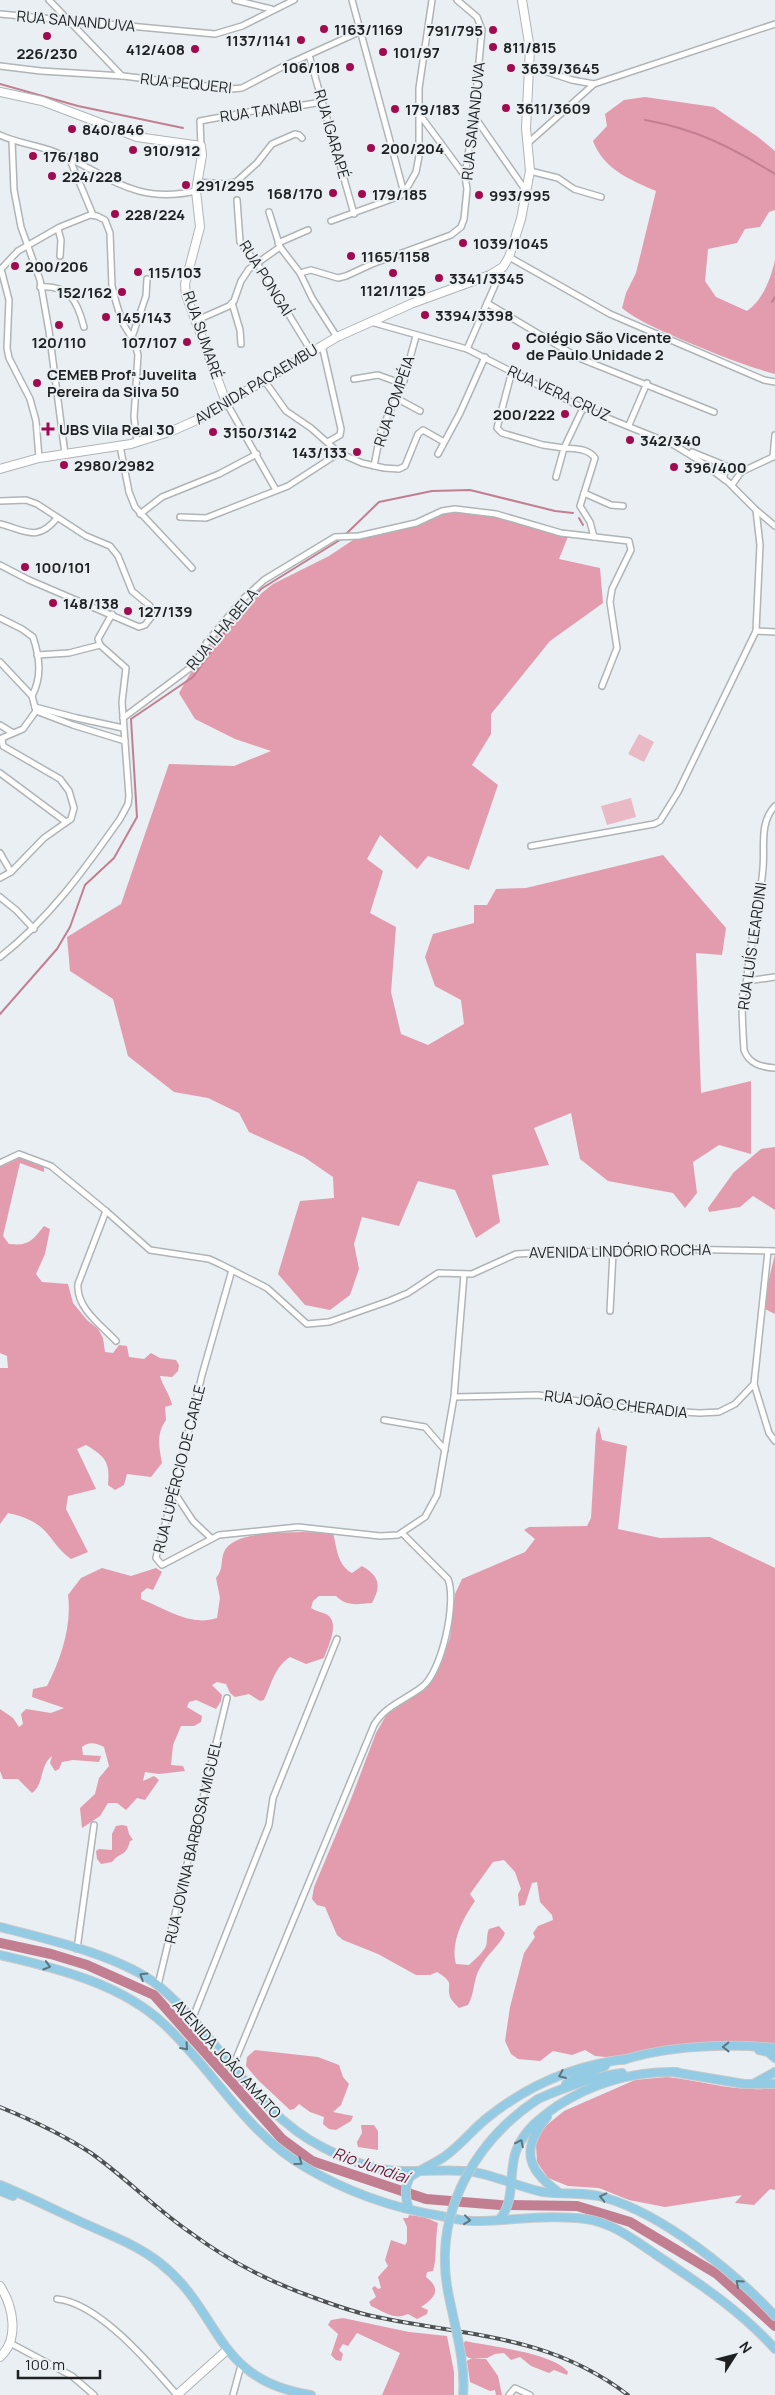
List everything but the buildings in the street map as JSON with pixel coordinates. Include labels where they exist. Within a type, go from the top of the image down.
[{"type":"main road","points":[[502,267],[510,257],[527,193],[530,171],[526,128],[530,49],[522,0]]},
{"type":"main road","points":[[0,92],[42,101],[137,137],[201,146]]},
{"type":"main road","name":"RUA SUMARÉ","points":[[201,146],[202,155],[196,182],[200,227],[185,284],[195,322],[226,402]]},
{"type":"main road","name":"AVENIDA PACAEMBU","points":[[0,469],[39,458],[137,443],[172,432],[199,419],[337,337],[413,303],[490,275],[502,267]]},
{"type":"main road","name":"AVENIDA JOÃO AMATO","points":[[0,1927],[77,1949],[135,1971],[158,1986],[284,2120],[322,2147],[352,2160],[388,2170],[468,2171],[511,2186],[544,2192],[604,2197],[633,2207],[663,2224],[726,2271],[775,2316]]},
{"type":"main road","name":"AVENIDA JOÃO AMATO","points":[[0,1955],[48,1966],[99,1985],[130,2000],[164,2025],[231,2103],[262,2134],[303,2166],[367,2197],[409,2209],[469,2221],[588,2219],[615,2229],[714,2293],[758,2329],[775,2349]]},
{"type":"main road","points":[[409,2209],[406,2198],[408,2180],[420,2170],[444,2156],[486,2118],[526,2092],[578,2068],[666,2051],[748,2046],[775,2048]]},
{"type":"main road","points":[[748,2046],[768,2052],[775,2058]]},
{"type":"main road","points":[[558,2090],[580,2076],[626,2059]]},
{"type":"main road","points":[[463,2395],[460,2358],[445,2272],[446,2247],[452,2210],[466,2176],[489,2140],[508,2121],[538,2099],[558,2090],[601,2076],[617,2073],[660,2070],[751,2084],[775,2084]]},
{"type":"main road","points":[[499,2220],[508,2210],[516,2152],[523,2136],[534,2123],[594,2085],[622,2077],[658,2072],[677,2072]]},
{"type":"main road","points":[[751,2084],[768,2078],[775,2072]]},
{"type":"main road","points":[[554,2109],[537,2129],[531,2141],[530,2159],[537,2173],[557,2192]]},
{"type":"main road","points":[[0,2185],[127,2243],[156,2260],[190,2294],[225,2351],[243,2367],[262,2380],[291,2392],[311,2395]]},
{"type":"main road","points":[[0,2191],[123,2245],[158,2266],[187,2297],[240,2369],[260,2383],[286,2395]]},
{"type":"main road","points":[[0,2286],[10,2306],[13,2323],[10,2343],[0,2356]]},
{"type":"main road","points":[[177,2395],[225,2351]]},
{"type":"street","points":[[50,0],[123,76]]},
{"type":"street","points":[[235,0],[272,9]]},
{"type":"street","name":"RUA SANANDUVA","points":[[0,14],[215,34],[242,26],[272,9],[294,0]]},
{"type":"street","points":[[352,0],[359,32],[404,193]]},
{"type":"street","points":[[331,222],[386,202],[404,193],[416,172],[420,114],[419,88],[432,0]]},
{"type":"street","name":"RUA SANANDUVA","points":[[300,273],[311,270],[338,278],[346,276],[372,264],[451,235],[461,228],[464,219],[467,189],[465,176],[474,115],[482,30],[477,17],[458,0]]},
{"type":"street","points":[[528,143],[594,84],[775,24]]},
{"type":"street","name":"RUA PEQUERI","points":[[0,66],[242,88],[309,54],[359,32]]},
{"type":"street","name":"RUA IGARAPÉ","points":[[309,54],[354,214]]},
{"type":"street","points":[[529,66],[594,84]]},
{"type":"street","name":"RUA TANABI","points":[[200,121],[269,108],[292,107],[322,102]]},
{"type":"street","points":[[420,114],[465,176]]},
{"type":"street","points":[[474,115],[527,193]]},
{"type":"street","name":"RUA SUMARÉ","points":[[200,121],[201,146]]},
{"type":"street","points":[[196,182],[226,184],[236,182],[257,163],[272,144],[295,134],[302,138]]},
{"type":"street","points":[[0,135],[55,152],[136,191],[170,195],[196,191]]},
{"type":"street","points":[[12,140],[14,190],[21,227],[35,263],[49,331],[65,454]]},
{"type":"street","points":[[70,160],[93,215]]},
{"type":"street","points":[[530,171],[558,178],[574,189],[600,197]]},
{"type":"street","name":"RUA PONGAÍ","points":[[238,200],[240,242],[256,263],[311,351]]},
{"type":"street","points":[[269,212],[279,245],[300,273],[312,298],[337,337]]},
{"type":"street","points":[[39,458],[36,421],[30,399],[9,358],[7,348],[9,300],[1,268],[11,257],[27,246],[58,229],[93,215],[105,220],[109,227],[112,286],[122,322],[132,337],[138,354],[134,417],[137,443]]},
{"type":"street","points":[[58,229],[61,240],[60,256]]},
{"type":"street","points":[[195,322],[225,309],[232,303],[244,276],[256,263],[279,245],[308,230]]},
{"type":"street","points":[[510,257],[615,317],[764,380],[775,382]]},
{"type":"street","points":[[467,349],[502,267]]},
{"type":"street","points":[[132,337],[146,296],[148,279]]},
{"type":"street","points":[[40,287],[54,286],[70,295],[84,327]]},
{"type":"street","points":[[232,303],[240,330],[241,344]]},
{"type":"street","points":[[488,303],[579,358],[647,383],[714,412]]},
{"type":"street","name":"RUA VERA CRUZ","points":[[372,322],[467,349],[485,356],[584,408],[629,425],[684,450],[732,485],[756,510],[775,526]]},
{"type":"street","name":"RUA POMPÉIA","points":[[374,466],[380,430],[403,384],[416,336]]},
{"type":"street","points":[[322,345],[341,429],[340,435],[328,442]]},
{"type":"street","points":[[438,454],[460,413],[485,356]]},
{"type":"street","points":[[512,371],[497,428],[502,432],[543,445],[585,450],[592,453],[595,458],[580,506],[590,522],[594,537]]},
{"type":"street","points":[[354,379],[378,375],[403,384]]},
{"type":"street","points":[[264,380],[286,411],[328,442],[339,453],[374,466],[392,469],[405,466],[418,434],[423,430],[444,442]]},
{"type":"street","points":[[629,425],[647,383]]},
{"type":"street","points":[[396,398],[420,411]]},
{"type":"street","points":[[226,402],[276,490]]},
{"type":"street","points":[[556,477],[564,448],[584,408]]},
{"type":"street","points":[[732,485],[742,472],[774,457],[775,435]]},
{"type":"street","points":[[120,446],[129,492],[140,514],[192,568]]},
{"type":"street","points":[[684,450],[742,472]]},
{"type":"street","points":[[180,517],[206,518],[288,486],[305,473],[339,453]]},
{"type":"street","points":[[140,514],[162,497],[226,470],[257,454]]},
{"type":"street","points":[[724,479],[724,474],[730,467]]},
{"type":"street","points":[[584,493],[612,505],[623,506]]},
{"type":"street","points":[[0,501],[26,500],[86,536],[110,546],[118,556],[132,591],[152,609],[152,616],[145,625],[139,628],[112,614],[29,580],[0,565]]},
{"type":"street","name":"RUA ILHA BELA","points":[[123,718],[194,665],[207,642],[242,600],[264,580],[335,537],[369,534],[416,523],[442,511],[455,509],[496,514],[561,533],[629,541],[631,550],[612,588],[610,602],[617,648],[602,686]]},
{"type":"street","points":[[531,846],[654,824],[660,821],[678,792],[756,631],[760,545],[756,510]]},
{"type":"street","points":[[0,524],[37,534],[44,532],[56,518]]},
{"type":"street","points":[[0,957],[34,929],[60,900],[94,856],[128,804],[129,796],[123,728],[126,668],[100,645],[98,639],[112,614]]},
{"type":"street","points":[[0,618],[30,634],[37,655],[40,680],[32,696]]},
{"type":"street","points":[[756,631],[775,632]]},
{"type":"street","points":[[37,655],[69,653],[100,645]]},
{"type":"street","points":[[0,662],[32,696],[36,709],[73,726],[125,741]]},
{"type":"street","points":[[36,709],[123,728]]},
{"type":"street","points":[[0,878],[11,872],[44,838],[73,815],[74,808],[69,791],[60,779],[3,746],[2,738],[23,728],[36,709]]},
{"type":"street","points":[[0,725],[14,733]]},
{"type":"street","points":[[0,773],[66,822]]},
{"type":"street","name":"RUA LUÍS LEARDINI","points":[[775,806],[768,814],[764,824],[763,868],[755,929],[748,962],[747,981],[742,998],[744,1050],[746,1056],[754,1064],[775,1068]]},
{"type":"street","points":[[0,853],[11,872]]},
{"type":"street","points":[[0,897],[34,929]]},
{"type":"street","points":[[747,981],[775,977]]},
{"type":"street","name":"AVENIDA LINDÓRIO ROCHA","points":[[0,1163],[18,1154],[34,1158],[51,1166],[150,1250],[209,1260],[232,1270],[267,1288],[301,1320],[308,1324],[316,1325],[389,1301],[408,1292],[438,1273],[449,1272],[464,1275],[480,1272],[500,1260],[516,1254],[571,1250],[613,1253],[672,1249],[775,1251]]},
{"type":"street","points":[[106,1211],[78,1284],[77,1293],[84,1308],[116,1341]]},
{"type":"street","points":[[768,1251],[754,1384],[769,1434],[775,1441]]},
{"type":"street","points":[[610,1311],[613,1253]]},
{"type":"street","name":"RUA LUPÉRCIO DE CARLE","points":[[232,1270],[202,1375],[174,1492],[157,1553],[157,1562],[162,1565],[211,1538],[243,1531],[298,1527],[380,1536],[398,1535],[425,1517],[437,1495],[454,1397],[464,1275]]},
{"type":"street","name":"RUA JOÃO CHERADIA","points":[[454,1397],[538,1395],[633,1409],[700,1413],[719,1412],[735,1404],[754,1384]]},
{"type":"street","points":[[384,1420],[425,1427],[445,1450]]},
{"type":"street","points":[[174,1492],[193,1521],[211,1538]]},
{"type":"street","points":[[233,2066],[379,1716],[398,1701],[423,1687],[431,1676],[450,1626],[452,1588],[448,1579],[402,1533]]},
{"type":"street","points":[[192,2020],[269,1826],[273,1798],[337,1639]]},
{"type":"street","name":"RUA JOVINA BARBOSA MIGUEL","points":[[158,1986],[227,1698]]},
{"type":"street","points":[[77,1949],[94,1825]]},
{"type":"street","points":[[57,2299],[76,2304],[114,2329],[177,2395]]},
{"type":"street","points":[[10,2343],[72,2376],[94,2395]]},
{"type":"street","points":[[233,2395],[240,2369]]},
{"type":"street","points":[[509,2395],[515,2388],[530,2395]]},
{"type":"shaded area","points":[[645,97],[714,107],[775,151],[775,210],[769,212],[760,227],[745,229],[737,243],[708,249],[705,281],[716,297],[747,311],[758,301],[766,288],[775,260],[775,374],[680,339],[642,321],[622,308],[626,293],[636,273],[656,191],[628,178],[611,167],[604,160],[593,141],[607,126],[605,114],[624,100]]},
{"type":"shaded area","points":[[455,509],[496,514],[569,534],[559,559],[600,568],[603,603],[550,641],[491,714],[491,734],[472,765],[498,785],[469,870],[428,856],[417,869],[380,835],[367,859],[383,871],[370,913],[396,927],[391,992],[401,1034],[428,1045],[464,1024],[461,1000],[435,986],[425,957],[433,934],[474,923],[474,905],[487,905],[496,889],[526,888],[663,855],[726,928],[722,955],[696,953],[701,1093],[751,1081],[751,1154],[719,1145],[693,1162],[697,1193],[685,1208],[673,1193],[608,1181],[580,1159],[571,1113],[534,1128],[549,1165],[492,1175],[500,1222],[476,1238],[455,1190],[418,1181],[399,1226],[362,1217],[354,1244],[359,1269],[350,1295],[330,1310],[305,1305],[278,1274],[300,1201],[334,1198],[333,1177],[304,1157],[249,1132],[239,1113],[208,1098],[174,1092],[128,1056],[113,999],[70,971],[67,937],[121,904],[169,764],[234,766],[271,751],[235,739],[195,719],[179,693],[201,655],[223,624],[273,584],[329,556],[359,536],[416,523]]},
{"type":"shaded area","points":[[639,734],[654,742],[644,762],[628,754]]},
{"type":"shaded area","points":[[631,798],[636,817],[607,825],[601,806]]},
{"type":"shaded area","points":[[775,1147],[775,1210],[753,1196],[740,1207],[709,1212],[708,1208],[734,1172],[761,1149]]},
{"type":"shaded area","points":[[21,1157],[44,1166],[44,1172],[20,1163],[3,1236],[9,1244],[26,1243],[33,1239],[44,1226],[50,1229],[45,1254],[36,1274],[42,1282],[68,1284],[73,1303],[87,1320],[98,1329],[103,1338],[105,1352],[113,1353],[119,1345],[127,1346],[129,1357],[144,1359],[151,1353],[160,1358],[176,1360],[179,1365],[178,1371],[172,1377],[160,1376],[172,1405],[165,1407],[166,1420],[161,1430],[159,1446],[162,1463],[151,1477],[127,1474],[124,1485],[115,1490],[108,1485],[107,1465],[102,1457],[86,1445],[77,1449],[96,1489],[68,1496],[66,1509],[88,1552],[71,1559],[44,1530],[32,1521],[8,1513],[0,1524],[0,1368],[8,1368],[7,1356],[0,1353],[0,1167]]},
{"type":"shaded area","points":[[775,1254],[775,1314],[765,1309],[767,1287]]},
{"type":"shaded area","points":[[599,1426],[602,1440],[627,1446],[618,1529],[660,1538],[710,1537],[775,1568],[775,2045],[606,2057],[595,2056],[585,2050],[572,2055],[553,2051],[540,2061],[518,2059],[511,2054],[505,2041],[510,2007],[524,1953],[535,1937],[533,1933],[538,1926],[553,1920],[552,1915],[540,1902],[537,1882],[532,1883],[525,1905],[519,1906],[518,1894],[521,1889],[515,1872],[504,1860],[493,1862],[470,1894],[475,1901],[462,1923],[456,1939],[456,1964],[469,1965],[485,1949],[489,1929],[499,1926],[505,1933],[478,1972],[468,2005],[459,2008],[450,1997],[448,1981],[443,1976],[437,1972],[430,1975],[416,1975],[378,1954],[343,1940],[337,1935],[325,1907],[317,1905],[312,1899],[314,1887],[376,1733],[387,1714],[426,1688],[437,1670],[450,1638],[455,1594],[462,1579],[525,1552],[535,1539],[524,1530],[529,1527],[587,1526],[591,1518],[596,1433]]},
{"type":"shaded area","points":[[302,1532],[333,1533],[338,1556],[347,1570],[352,1573],[362,1566],[372,1573],[378,1586],[372,1603],[348,1603],[336,1596],[319,1596],[313,1601],[311,1608],[326,1614],[333,1623],[332,1634],[324,1658],[306,1664],[290,1657],[280,1666],[264,1700],[260,1701],[249,1694],[235,1697],[230,1693],[226,1684],[217,1682],[212,1685],[222,1695],[216,1709],[196,1700],[189,1702],[187,1707],[202,1716],[201,1722],[194,1726],[181,1726],[173,1745],[171,1765],[183,1766],[185,1771],[159,1774],[145,1772],[143,1781],[154,1776],[159,1780],[145,1800],[137,1798],[126,1810],[117,1803],[108,1803],[100,1816],[82,1828],[80,1808],[95,1794],[99,1778],[109,1766],[104,1747],[93,1743],[82,1747],[83,1755],[101,1756],[99,1762],[73,1760],[62,1762],[59,1769],[55,1771],[50,1763],[52,1756],[45,1765],[39,1784],[32,1793],[18,1779],[3,1779],[0,1771],[0,1709],[13,1718],[19,1727],[23,1724],[21,1714],[26,1709],[51,1713],[64,1708],[32,1697],[33,1689],[47,1686],[52,1676],[61,1654],[67,1630],[68,1595],[81,1578],[102,1568],[131,1576],[156,1568],[162,1572],[153,1590],[147,1588],[141,1593],[141,1599],[188,1619],[207,1620],[217,1618],[220,1598],[216,1578],[220,1571],[224,1552],[229,1545],[237,1540],[259,1535]]},
{"type":"shaded area","points":[[116,1826],[127,1826],[133,1840],[130,1841],[125,1852],[112,1862],[101,1864],[97,1859],[96,1851],[99,1849],[112,1850],[112,1834]]},
{"type":"shaded area","points":[[255,2050],[318,2057],[339,2065],[343,2077],[349,2084],[341,2105],[333,2112],[353,2116],[351,2121],[336,2130],[329,2129],[323,2124],[324,2117],[310,2112],[299,2104],[290,2110],[246,2066],[247,2057]]},
{"type":"shaded area","points":[[667,2077],[734,2088],[775,2088],[775,2190],[770,2189],[754,2205],[735,2203],[742,2195],[665,2207],[629,2200],[599,2188],[568,2186],[548,2178],[537,2162],[536,2145],[542,2129],[564,2111],[635,2080]]},
{"type":"shaded area","points":[[361,2125],[374,2125],[378,2131],[378,2150],[358,2147],[357,2142],[362,2133]]},
{"type":"shaded area","points":[[409,2215],[424,2217],[438,2223],[433,2271],[427,2272],[426,2277],[434,2285],[435,2293],[421,2307],[428,2310],[427,2314],[417,2319],[408,2314],[393,2316],[371,2306],[369,2302],[376,2297],[372,2288],[375,2286],[378,2289],[381,2288],[378,2277],[388,2266],[385,2260],[391,2240],[405,2245],[407,2242],[407,2227],[403,2218],[408,2218]]},
{"type":"shaded area","points":[[343,2318],[409,2332],[447,2336],[454,2372],[454,2395],[382,2395],[400,2353],[357,2333],[348,2346],[343,2344],[339,2350],[343,2354],[341,2361],[336,2360],[331,2355],[338,2334],[328,2325],[331,2320]]},
{"type":"shaded area","points":[[465,2341],[535,2355],[560,2365],[568,2372],[567,2375],[554,2370],[549,2373],[531,2366],[520,2357],[511,2360],[504,2353],[495,2354],[487,2358],[469,2358],[466,2356],[463,2345]]},
{"type":"shaded area","points":[[472,2358],[486,2359],[498,2376],[502,2395],[496,2395],[495,2390],[490,2391],[470,2382],[467,2361]]},
{"type":"waterway","points":[[0,84],[78,106],[183,128]]},
{"type":"waterway","points":[[645,120],[681,128],[713,140],[775,174]]},
{"type":"waterway","points":[[772,302],[775,297]]},
{"type":"waterway","points":[[346,534],[379,502],[432,491],[470,490],[555,511],[573,513]]},
{"type":"waterway","points":[[579,518],[583,525]]},
{"type":"waterway","points":[[0,1014],[57,949],[70,927],[85,885],[114,858],[137,817],[131,719],[193,677],[230,625],[261,589],[343,538]]},
{"type":"waterway","name":"Rio Jundiaí","points":[[0,1943],[51,1954],[87,1965],[154,1995],[282,2139],[312,2161],[426,2199],[500,2205],[577,2206],[630,2222],[717,2274],[775,2326]]},
{"type":"railway","points":[[0,2107],[47,2128],[91,2153],[204,2243],[276,2283],[364,2314],[505,2340],[536,2348],[598,2375],[628,2395]]},
{"type":"place","name":"1163/1169","points":[[324,29]]},
{"type":"place","name":"791/795","points":[[493,30]]},
{"type":"place","name":"226/230","points":[[47,36]]},
{"type":"place","name":"1137/1141","points":[[301,40]]},
{"type":"place","name":"811/815","points":[[493,47]]},
{"type":"place","name":"412/408","points":[[195,49]]},
{"type":"place","name":"101/97","points":[[383,52]]},
{"type":"place","name":"106/108","points":[[350,67]]},
{"type":"place","name":"3639/3645","points":[[511,68]]},
{"type":"place","name":"3611/3609","points":[[506,108]]},
{"type":"place","name":"179/183","points":[[395,109]]},
{"type":"place","name":"840/846","points":[[72,129]]},
{"type":"place","name":"200/204","points":[[371,148]]},
{"type":"place","name":"910/912","points":[[133,150]]},
{"type":"place","name":"176/180","points":[[33,156]]},
{"type":"place","name":"224/228","points":[[52,176]]},
{"type":"place","name":"291/295","points":[[186,185]]},
{"type":"place","name":"168/170","points":[[333,193]]},
{"type":"place","name":"179/185","points":[[362,194]]},
{"type":"place","name":"993/995","points":[[479,195]]},
{"type":"place","name":"228/224","points":[[115,214]]},
{"type":"place","name":"1039/1045","points":[[463,243]]},
{"type":"place","name":"1165/1158","points":[[351,256]]},
{"type":"place","name":"200/206","points":[[15,266]]},
{"type":"place","name":"115/103","points":[[138,272]]},
{"type":"place","name":"1121/1125","points":[[393,273]]},
{"type":"place","name":"3341/3345","points":[[439,278]]},
{"type":"place","name":"152/162","points":[[122,292]]},
{"type":"place","name":"3394/3398","points":[[425,315]]},
{"type":"place","name":"145/143","points":[[106,317]]},
{"type":"place","name":"120/110","points":[[59,325]]},
{"type":"place","name":"107/107","points":[[187,342]]},
{"type":"place","name":"Colégio São Vicente de Paulo Unidade 2","points":[[516,346]]},
{"type":"place","name":"CEMEB Profª Juvelita Pereira da Silva 50","points":[[37,383]]},
{"type":"place","name":"200/222","points":[[565,414]]},
{"type":"place","name":"UBS Vila Real 30","points":[[48,429]]},
{"type":"place","name":"3150/3142","points":[[213,432]]},
{"type":"place","name":"342/340","points":[[630,440]]},
{"type":"place","name":"143/133","points":[[357,452]]},
{"type":"place","name":"2980/2982","points":[[64,465]]},
{"type":"place","name":"396/400","points":[[674,467]]},
{"type":"place","name":"100/101","points":[[25,567]]},
{"type":"place","name":"148/138","points":[[53,603]]},
{"type":"place","name":"127/139","points":[[128,611]]}]
